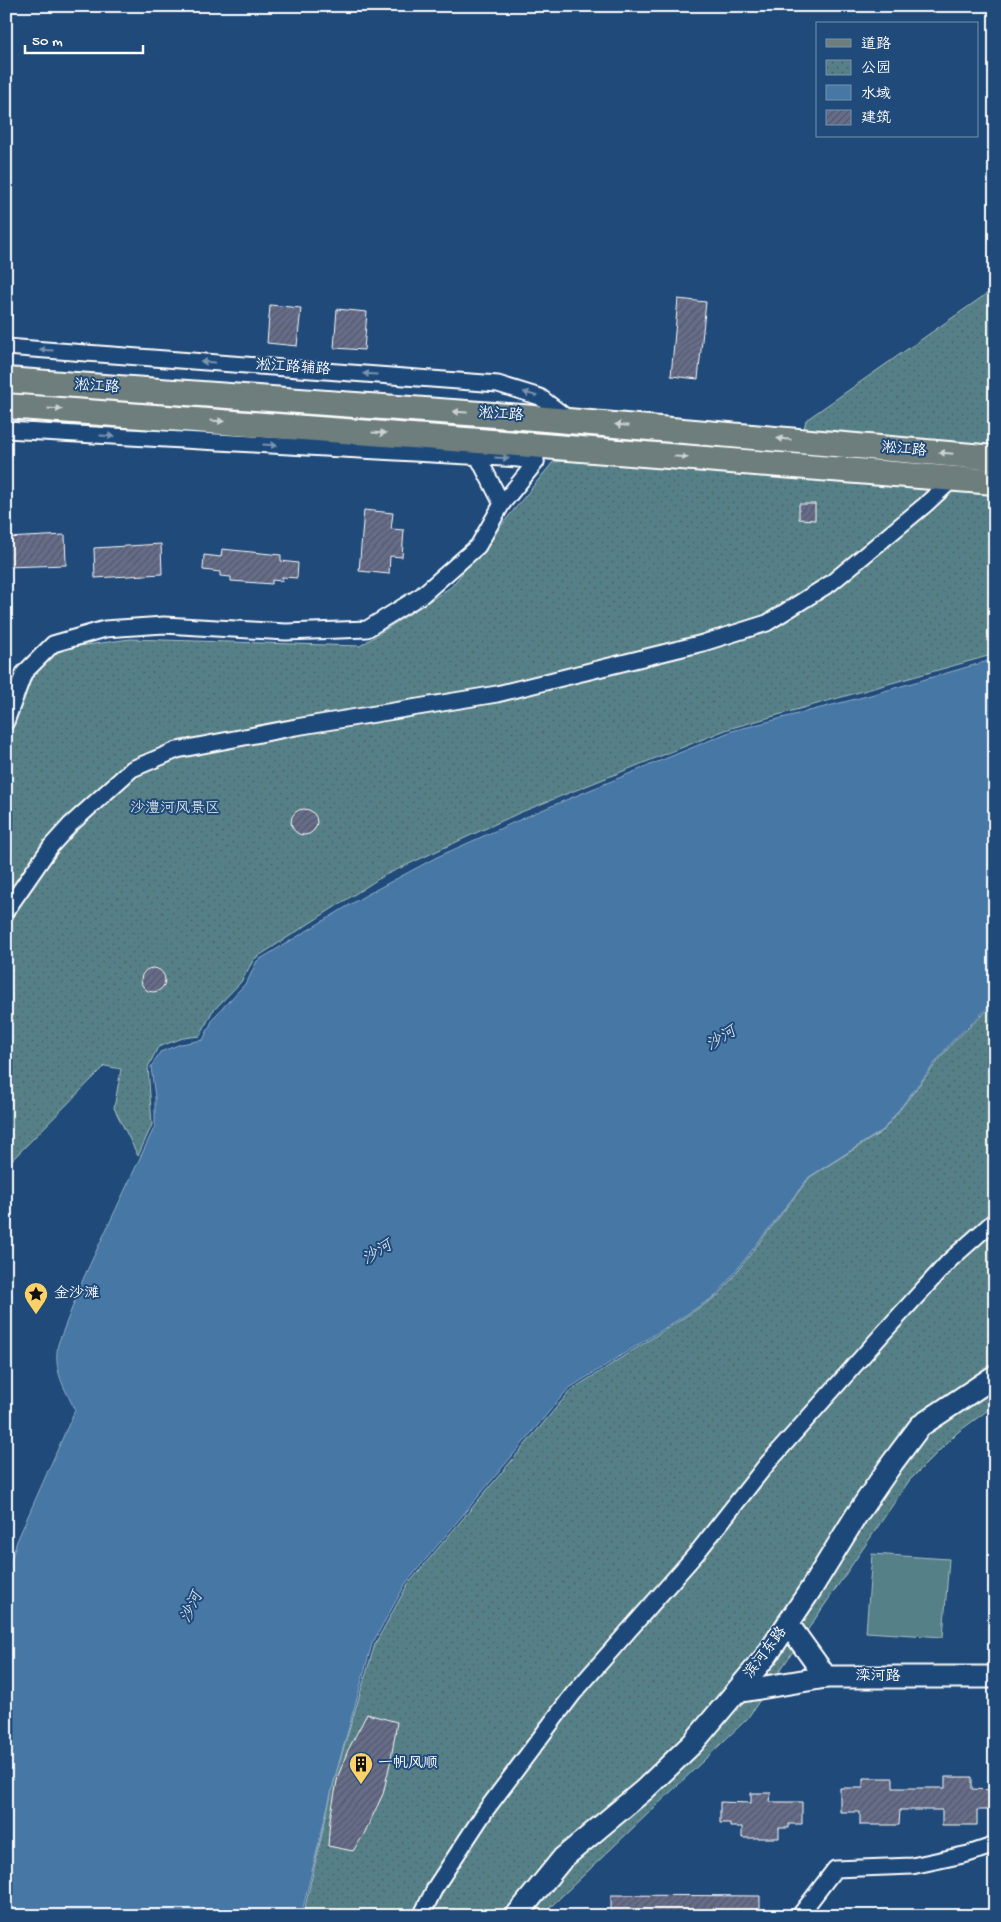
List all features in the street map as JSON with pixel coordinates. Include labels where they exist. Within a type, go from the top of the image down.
[{"type":"main road","name":"淞江路","points":[[6,380],[571,421],[995,458]]},
{"type":"main road","name":"淞江路","points":[[6,406],[535,454],[954,478],[995,482]]},
{"type":"street","name":"淞江路辅路","points":[[6,346],[498,384],[540,398],[571,421]]},
{"type":"street","points":[[6,430],[478,449],[502,504]]},
{"type":"street","points":[[6,722],[24,673],[53,644],[105,629],[164,625],[286,632],[367,629],[422,596],[478,546],[502,504],[535,454]]},
{"type":"street","points":[[6,911],[51,846],[70,825],[132,769],[176,750],[296,727],[497,694],[703,643],[767,623],[831,583],[925,505],[954,478]]},
{"type":"street","points":[[421,1916],[436,1886],[486,1810],[573,1694],[696,1554],[767,1464],[875,1342],[949,1261],[995,1220]]},
{"type":"street","name":"滨河东路","points":[[516,1916],[563,1858],[644,1790],[694,1743],[767,1655],[856,1516],[920,1426],[995,1376]]},
{"type":"street","points":[[788,1624],[826,1677]]},
{"type":"street","name":"滦河路","points":[[736,1692],[826,1677],[995,1677]]},
{"type":"street","points":[[799,1916],[835,1869],[912,1866],[995,1846]]},
{"type":"green space","name":"沙澧河风景区","points":[[995,288],[995,654],[728,729],[519,813],[383,876],[254,959],[241,982],[212,1012],[200,1036],[183,1038],[158,1047],[148,1067],[152,1125],[138,1156],[114,1108],[121,1069],[105,1066],[6,1166],[6,732],[29,677],[49,657],[65,648],[130,639],[360,646],[451,587],[553,462],[582,460],[793,477],[806,420]]},
{"type":"green space","points":[[995,1003],[995,1405],[958,1432],[909,1481],[747,1719],[541,1916],[303,1916],[335,1777],[375,1644],[408,1584],[571,1390],[719,1295],[810,1177],[883,1131],[953,1042]]},
{"type":"green space","points":[[872,1554],[949,1559],[943,1637],[866,1632]]},
{"type":"water","name":"沙河","points":[[995,659],[995,1001],[952,1041],[883,1130],[809,1177],[717,1295],[568,1389],[406,1583],[372,1644],[335,1777],[301,1916],[6,1916],[6,1576],[17,1541],[75,1410],[58,1371],[58,1344],[84,1277],[155,1126],[155,1097],[151,1067],[160,1052],[181,1044],[203,1040],[214,1017],[247,982],[257,961],[366,895],[437,857],[537,812],[732,731],[867,696]]},
{"type":"building","points":[[678,299],[706,302],[698,379],[671,376]]},
{"type":"building","points":[[270,305],[301,308],[297,346],[267,343]]},
{"type":"building","points":[[337,309],[367,312],[364,350],[334,348]]},
{"type":"building","points":[[799,504],[815,504],[815,520],[799,519]]},
{"type":"building","points":[[364,510],[393,513],[391,529],[404,530],[402,557],[390,556],[389,574],[359,571]]},
{"type":"building","points":[[65,535],[66,565],[6,567],[6,538]]},
{"type":"building","points":[[161,544],[162,574],[95,578],[94,548]]},
{"type":"building","points":[[222,549],[281,555],[281,561],[298,563],[297,578],[282,577],[282,581],[272,580],[272,584],[231,581],[231,577],[220,576],[220,572],[203,570],[204,555],[221,557]]},
{"type":"building","points":[[304,809],[313,813],[317,822],[313,831],[304,835],[295,831],[291,822],[295,813]]},
{"type":"building","points":[[153,968],[158,969],[164,975],[164,985],[158,991],[153,992],[148,991],[142,985],[141,980],[142,975],[148,969]]},
{"type":"building","name":"一帆风顺","points":[[367,1714],[397,1722],[383,1794],[364,1834],[353,1851],[328,1846],[330,1819],[338,1776],[348,1750]]},
{"type":"building","points":[[945,1777],[972,1777],[972,1789],[995,1790],[995,1810],[977,1810],[977,1825],[942,1825],[942,1810],[900,1810],[899,1825],[860,1825],[860,1812],[840,1812],[840,1788],[863,1788],[863,1778],[893,1778],[893,1788],[945,1788]]},
{"type":"building","points":[[751,1793],[771,1793],[770,1802],[802,1802],[802,1824],[789,1824],[789,1828],[779,1828],[779,1838],[742,1838],[742,1827],[730,1827],[730,1823],[720,1823],[720,1802],[751,1803]]},
{"type":"building","points":[[611,1895],[760,1896],[760,1916],[611,1916]]},
{"type":"place","name":"金沙滩","points":[[36,1315]]},
{"type":"place","name":"一帆风顺","points":[[361,1785]]}]
